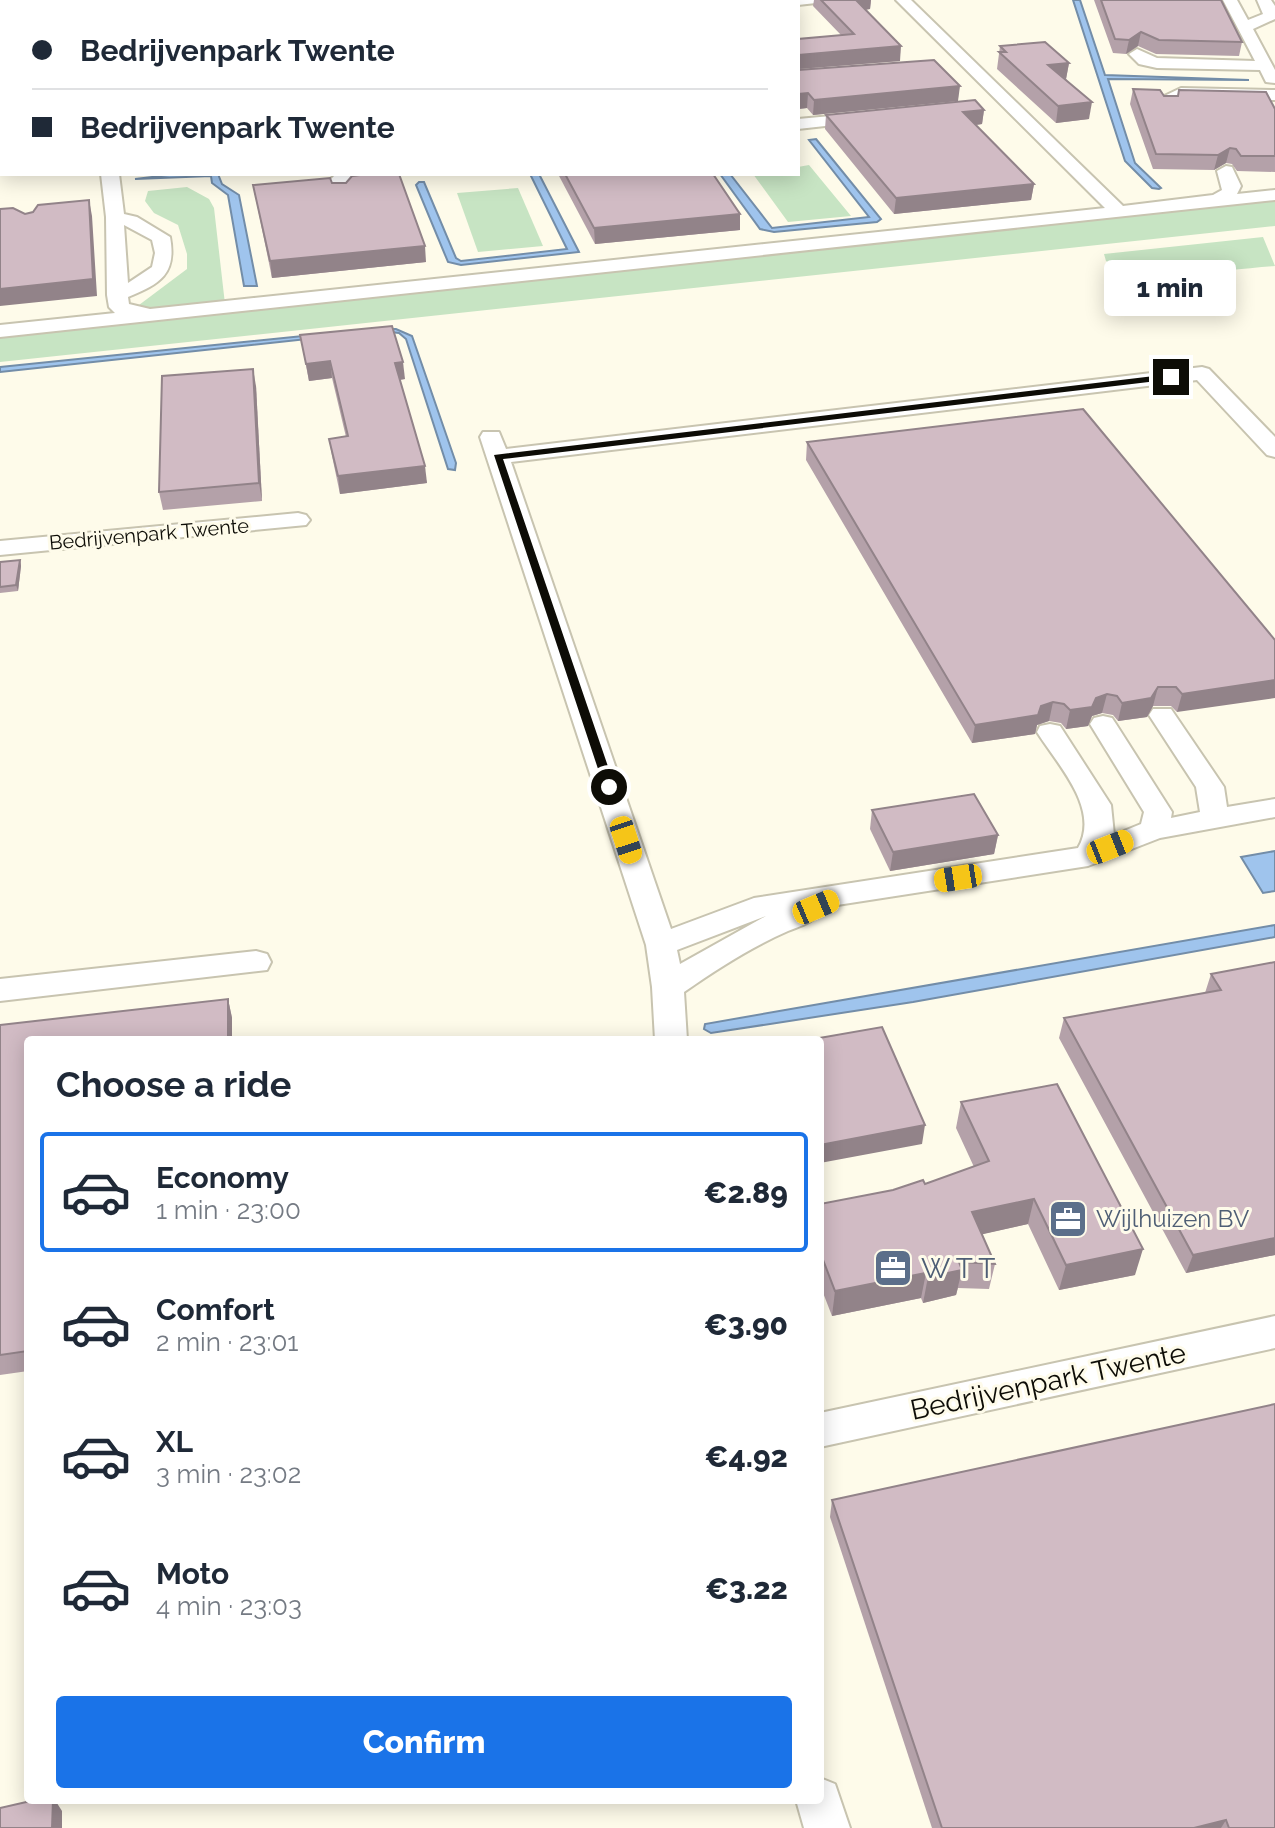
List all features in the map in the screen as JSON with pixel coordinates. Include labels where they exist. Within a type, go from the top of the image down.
[{"type":"street","points":[[903,0],[959,63],[1118,211]]},
{"type":"street","points":[[1230,0],[1253,44],[1267,62],[1275,84]]},
{"type":"street","points":[[1245,27],[1270,16],[1264,0]]},
{"type":"street","points":[[1253,44],[1275,44]]},
{"type":"street","points":[[1137,54],[1144,61],[1157,63],[1267,62]]},
{"type":"street","points":[[1167,105],[1166,99],[1181,93],[1275,95]]},
{"type":"street","points":[[800,124],[882,117],[862,129],[866,137]]},
{"type":"street","points":[[1208,202],[1231,191],[1226,171]]},
{"type":"street","points":[[110,176],[108,207],[118,301],[131,313],[150,315]]},
{"type":"street","points":[[342,192],[339,180],[345,176]]},
{"type":"street","points":[[0,331],[1275,195]]},
{"type":"street","points":[[78,323],[101,317],[161,269],[164,253],[161,237],[108,207]]},
{"type":"street","points":[[934,231],[956,226],[962,221],[963,215],[957,207]]},
{"type":"street","points":[[615,265],[659,253],[663,246],[658,238]]},
{"type":"street","points":[[327,296],[348,288],[354,280],[352,269]]},
{"type":"street","points":[[5,305],[4,316],[35,327]]},
{"type":"street","points":[[671,1036],[668,987],[661,945],[494,447],[1202,373],[1275,450]]},
{"type":"street","name":"Bedrijvenpark Twente","points":[[0,548],[298,520]]},
{"type":"street","points":[[1162,715],[1210,787],[1215,819]]},
{"type":"street","points":[[1103,724],[1158,812],[1154,830]]},
{"type":"street","points":[[1050,732],[1097,805],[1100,835],[1088,856]]},
{"type":"street","points":[[661,945],[754,908],[1088,856],[1154,830],[1275,808]]},
{"type":"street","points":[[668,987],[712,957],[760,931],[844,896]]},
{"type":"street","points":[[0,990],[256,962]]},
{"type":"street","name":"Bedrijvenpark Twente","points":[[824,1429],[1275,1332]]},
{"type":"street","points":[[820,1804],[827,1828]]},
{"type":"green space","points":[[809,165],[851,216],[788,222],[754,176],[800,176],[800,167]]},
{"type":"green space","points":[[187,187],[209,199],[214,208],[225,304],[159,311],[135,308],[187,269],[187,254],[178,225],[154,213],[145,201],[148,191]]},
{"type":"green space","points":[[518,188],[543,246],[478,252],[457,193]]},
{"type":"green space","points":[[1275,201],[1275,226],[0,362],[0,335]]},
{"type":"green space","points":[[1263,237],[1275,266],[1165,273],[1123,268],[1106,261],[1104,254]]},
{"type":"water","points":[[1073,0],[1080,0],[1105,75],[1249,80],[1108,79],[1135,163],[1159,189],[1152,188],[1125,161]]},
{"type":"water","points":[[816,139],[881,219],[877,222],[774,232],[760,229],[721,176],[732,176],[772,228],[869,217],[809,140]]},
{"type":"water","points":[[161,176],[211,176],[135,179]]},
{"type":"water","points":[[211,176],[219,176],[222,184],[239,195],[257,286],[244,286],[228,195],[212,183]]},
{"type":"water","points":[[531,176],[540,176],[579,252],[461,265],[448,262],[416,185],[424,182],[456,258],[461,261],[567,249]]},
{"type":"water","points":[[396,329],[412,336],[456,463],[455,470],[448,469],[406,339],[399,333],[381,331],[0,372],[0,367]]},
{"type":"water","points":[[1275,851],[1275,891],[1263,893],[1241,857]]},
{"type":"water","points":[[1275,925],[1275,937],[913,1002],[711,1033],[704,1029],[705,1024]]},
{"type":"building","points":[[821,0],[856,0],[901,46],[800,55],[800,39],[854,34]]},
{"type":"building","points":[[1101,0],[1221,0],[1242,42],[1159,40],[1141,32],[1129,40],[1115,39]]},
{"type":"building","points":[[1045,42],[1069,63],[1048,65],[1092,102],[1058,106],[999,52],[1006,52],[1000,46]]},
{"type":"building","points":[[934,60],[960,86],[814,100],[808,93],[800,94],[800,70]]},
{"type":"building","points":[[1133,89],[1160,90],[1164,96],[1178,96],[1179,90],[1266,92],[1275,109],[1275,156],[1241,156],[1236,149],[1230,148],[1218,155],[1156,154]]},
{"type":"building","points":[[975,100],[984,110],[963,112],[1034,184],[896,198],[826,115]]},
{"type":"building","points":[[352,176],[400,176],[425,246],[270,261],[253,185],[330,178],[332,183],[346,183]]},
{"type":"building","points":[[566,176],[714,176],[740,214],[594,228]]},
{"type":"building","points":[[89,200],[93,279],[0,289],[0,209],[13,208],[25,214],[33,212],[38,205]]},
{"type":"building","points":[[392,326],[403,362],[395,363],[425,466],[338,476],[329,439],[348,436],[330,361],[306,364],[300,335]]},
{"type":"building","points":[[253,369],[259,483],[159,492],[162,376]]},
{"type":"building","points":[[1083,409],[1275,640],[1275,680],[1182,694],[1176,687],[1158,687],[1151,698],[1122,703],[1117,696],[1107,694],[1096,698],[1092,707],[1070,710],[1064,704],[1053,702],[1041,706],[1038,715],[975,725],[807,442]]},
{"type":"building","points":[[20,560],[16,585],[0,587],[0,562]]},
{"type":"building","points":[[974,794],[998,835],[893,852],[872,810]]},
{"type":"building","points":[[1275,962],[1275,1238],[1193,1255],[1064,1018],[1221,990],[1211,974]]},
{"type":"building","points":[[228,999],[228,1036],[24,1036],[24,1352],[0,1355],[0,1025]]},
{"type":"building","points":[[882,1027],[925,1125],[824,1144],[824,1037]]},
{"type":"building","points":[[1057,1084],[1143,1249],[1066,1265],[1034,1199],[972,1212],[995,1264],[959,1262],[962,1270],[928,1277],[926,1273],[835,1291],[824,1262],[824,1203],[893,1190],[923,1180],[925,1184],[989,1161],[961,1102]]},
{"type":"building","points":[[1275,1404],[1275,1828],[1229,1828],[1226,1820],[1194,1828],[942,1828],[832,1500]]},
{"type":"building","points":[[24,1803],[53,1804],[52,1828],[0,1828],[0,1808]]},
{"type":"place","name":"Wijlhuizen BV","points":[[1068,1219]]},
{"type":"place","name":"W T T","points":[[893,1268]]},
{"type":"route","points":[[609,787],[498,457],[1171,377]]}]
